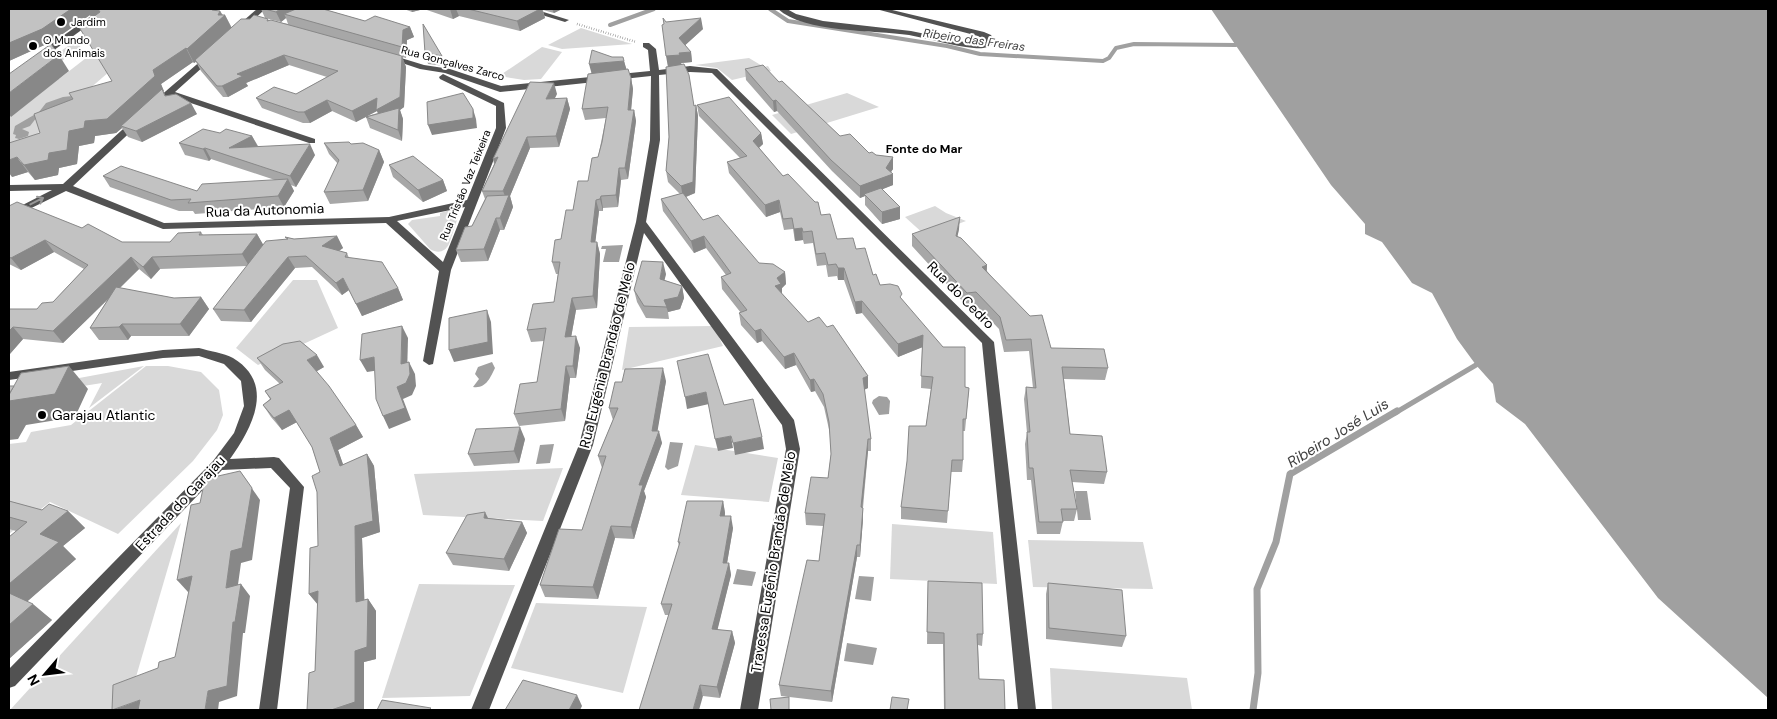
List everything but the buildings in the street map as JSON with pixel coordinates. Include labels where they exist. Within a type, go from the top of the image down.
[{"type":"street","points":[[30,63],[106,9]]},
{"type":"street","points":[[232,36],[255,20],[261,9]]},
{"type":"street","points":[[526,9],[566,20]]},
{"type":"street","points":[[782,9],[795,17],[815,22],[904,33],[974,46],[984,46],[992,42],[988,37],[981,34],[880,9]]},
{"type":"street","name":"Rua Eugénia Brandão de Melo","points":[[480,710],[586,445],[641,222],[655,140],[655,73],[652,48],[646,45]]},
{"type":"street","points":[[9,216],[66,187],[220,47]]},
{"type":"street","name":"Rua Gonçalves Zarco","points":[[375,54],[423,67],[447,71],[500,89],[655,73]]},
{"type":"street","name":"Rua Tristão Vaz Teixeira","points":[[423,67],[501,105],[501,128],[445,270],[430,361]]},
{"type":"street","name":"Rua do Cedro","points":[[655,73],[690,69],[714,71],[988,342],[1026,710]]},
{"type":"street","points":[[169,93],[312,141]]},
{"type":"street","name":"Rua da Autonomia","points":[[9,188],[66,187],[163,226],[389,220],[472,202]]},
{"type":"street","points":[[389,220],[445,270]]},
{"type":"street","name":"Travessa Eugénio Brandão de Melo","points":[[641,222],[789,424],[793,449],[749,710]]},
{"type":"street","name":"Estrada do Garajau","points":[[9,376],[163,354],[199,352],[228,361],[247,379],[251,406],[240,435],[218,465],[9,680]]},
{"type":"street","points":[[218,465],[274,462],[297,488],[268,710]]},
{"type":"path","points":[[566,20],[646,45]]},
{"type":"shaded area","points":[[120,9],[145,42],[87,41],[39,79],[59,79],[95,51],[131,53],[9,158],[9,88]]},
{"type":"shaded area","points":[[1211,9],[1768,9],[1768,698],[1658,598],[1525,424],[1496,402],[1493,384],[1457,339],[1432,293],[1412,283],[1382,242],[1365,234],[1365,224],[1331,185]]},
{"type":"shaded area","points":[[581,28],[632,44],[562,49],[548,45]]},
{"type":"shaded area","points":[[542,47],[562,52],[541,79],[524,80],[499,76]]},
{"type":"shaded area","points":[[749,58],[764,67],[768,66],[771,71],[732,80],[717,68],[695,65]]},
{"type":"shaded area","points":[[847,93],[879,107],[791,134],[772,115]]},
{"type":"shaded area","points":[[72,96],[73,99],[37,117],[30,126],[22,129],[29,132],[28,136],[19,139],[15,138],[16,135],[13,134],[15,126],[39,112],[46,103]]},
{"type":"shaded area","points":[[935,206],[946,213],[966,221],[926,236],[905,217]]},
{"type":"shaded area","points":[[456,210],[459,214],[449,244],[441,251],[430,249],[408,224],[412,220],[440,216],[440,213]]},
{"type":"shaded area","points":[[623,245],[619,262],[603,262],[606,249],[601,249],[602,246]]},
{"type":"shaded area","points":[[293,280],[317,280],[338,328],[258,365],[236,348]]},
{"type":"shaded area","points":[[714,326],[723,346],[622,370],[629,327]]},
{"type":"shaded area","points":[[492,362],[495,368],[487,382],[484,385],[473,387],[479,379],[475,374],[478,367]]},
{"type":"shaded area","points":[[144,366],[89,408],[102,383],[33,394],[9,391]]},
{"type":"shaded area","points":[[146,366],[168,366],[201,372],[219,390],[223,415],[217,430],[193,461],[118,534],[50,502],[9,534],[9,444],[26,442],[31,432],[71,425]]},
{"type":"shaded area","points":[[879,396],[887,397],[890,401],[889,414],[879,415],[872,403]]},
{"type":"shaded area","points":[[670,442],[683,443],[678,466],[668,470],[665,467]]},
{"type":"shaded area","points":[[554,444],[550,463],[536,464],[540,445]]},
{"type":"shaded area","points":[[695,445],[778,458],[769,502],[681,495]]},
{"type":"shaded area","points":[[563,468],[543,521],[423,515],[414,474]]},
{"type":"shaded area","points":[[1075,491],[1087,491],[1091,520],[1078,520]]},
{"type":"shaded area","points":[[181,523],[131,694],[121,710],[10,710]]},
{"type":"shaded area","points":[[892,524],[993,532],[997,584],[890,579]]},
{"type":"shaded area","points":[[1028,540],[1143,542],[1153,589],[1033,587]]},
{"type":"shaded area","points":[[737,569],[756,572],[752,586],[733,584]]},
{"type":"shaded area","points":[[859,576],[874,577],[871,601],[855,599]]},
{"type":"shaded area","points":[[419,584],[515,585],[470,696],[382,698]]},
{"type":"shaded area","points":[[536,603],[647,607],[623,693],[511,668]]},
{"type":"shaded area","points":[[847,643],[877,648],[873,665],[844,661]]},
{"type":"shaded area","points":[[1050,668],[1187,678],[1192,710],[1052,710]]},
{"type":"waterway","name":"Ribeiro das Freiras","points":[[610,25],[654,9]]},
{"type":"waterway","name":"Ribeiro das Freiras","points":[[770,9],[788,21],[947,46],[980,54],[1103,61],[1109,58],[1116,48],[1134,44],[1236,45]]},
{"type":"waterway","name":"Ribeiro José Luis","points":[[1395,413],[1476,365]]},
{"type":"waterway","name":"Ribeiro José Luis","points":[[1253,710],[1258,673],[1257,589],[1276,542],[1290,474],[1397,411]]},
{"type":"place","name":"Jardim","points":[[61,22]]},
{"type":"place","name":"O Mundo dos Animais","points":[[33,46]]},
{"type":"place","name":"Garajau Atlantic","points":[[42,415]]},
{"type":"district","name":"Fonte do Mar","points":[[924,149]]}]
